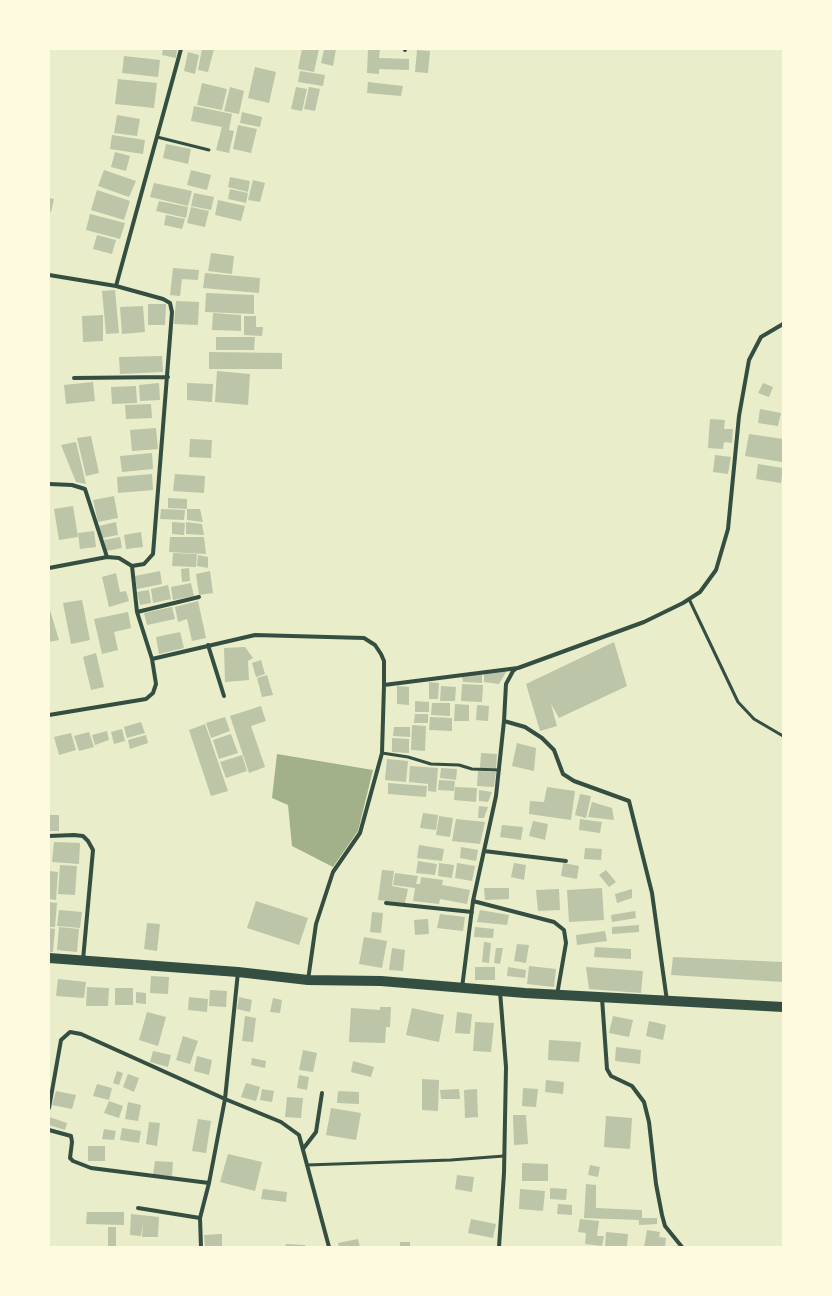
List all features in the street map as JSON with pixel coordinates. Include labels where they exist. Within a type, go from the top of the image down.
[{"type":"main road","points":[[49,958],[238,972],[308,980],[381,981],[602,998],[783,1007]]},
{"type":"street","points":[[116,286],[181,49]]},
{"type":"street","points":[[49,275],[116,286],[163,298],[170,303],[172,312],[153,554],[144,564],[132,566],[119,558],[107,557],[49,568]]},
{"type":"street","points":[[462,988],[473,901],[496,796],[504,721],[506,684],[513,671],[518,668],[644,622],[700,592],[716,570],[728,529],[739,416],[749,360],[762,337],[783,324]]},
{"type":"street","points":[[74,378],[168,377]]},
{"type":"street","points":[[49,484],[72,485],[85,490],[107,557]]},
{"type":"street","points":[[49,715],[146,699],[154,693],[156,684],[152,659],[137,612],[132,566]]},
{"type":"street","points":[[137,612],[199,597]]},
{"type":"street","points":[[152,659],[255,635],[364,638],[375,645],[384,661],[382,753],[360,833],[333,872],[316,924],[308,980]]},
{"type":"street","points":[[208,645],[224,696]]},
{"type":"street","points":[[384,685],[518,668]]},
{"type":"street","points":[[504,721],[525,727],[542,738],[554,750],[564,774],[574,781],[629,801],[652,893],[668,1001]]},
{"type":"street","points":[[49,836],[83,836],[93,850],[83,961]]},
{"type":"street","points":[[484,851],[566,861]]},
{"type":"street","points":[[473,901],[554,922],[564,930],[566,943],[557,995]]},
{"type":"street","points":[[386,903],[472,912]]},
{"type":"street","points":[[201,1247],[200,1218],[209,1183],[225,1099],[238,972]]},
{"type":"street","points":[[499,1247],[504,1156],[506,1067],[500,991]]},
{"type":"street","points":[[602,998],[606,1068],[611,1076],[632,1086],[644,1102],[649,1122],[656,1184],[662,1215],[665,1226],[682,1247]]},
{"type":"street","points":[[49,1108],[61,1040],[70,1032],[81,1034],[225,1099],[281,1122],[297,1132],[303,1149],[329,1247]]},
{"type":"street","points":[[303,1149],[316,1132],[322,1093]]},
{"type":"street","points":[[49,1130],[71,1136],[72,1142],[70,1158],[73,1161],[91,1168],[209,1183]]},
{"type":"street","points":[[138,1208],[200,1218]]},
{"type":"lane","points":[[157,137],[209,150]]},
{"type":"lane","points":[[689,599],[738,702],[754,720],[783,736]]},
{"type":"lane","points":[[382,753],[408,756],[431,764],[459,765],[472,769],[499,770]]},
{"type":"lane","points":[[307,1165],[451,1160],[504,1156]]},
{"type":"shaded area","points":[[277,754],[373,770],[358,831],[333,867],[292,846],[288,805],[272,798]]},
{"type":"building","points":[[163,49],[177,49],[176,58],[162,55]]},
{"type":"building","points":[[202,49],[214,49],[208,72],[198,70]]},
{"type":"building","points":[[302,49],[319,49],[314,72],[298,69]]},
{"type":"building","points":[[324,49],[336,49],[333,66],[321,63]]},
{"type":"building","points":[[368,49],[380,49],[379,58],[409,59],[409,70],[379,69],[379,74],[367,73]]},
{"type":"building","points":[[417,50],[430,51],[428,73],[415,72]]},
{"type":"building","points":[[188,52],[199,55],[195,74],[184,71]]},
{"type":"building","points":[[124,56],[160,60],[158,77],[122,73]]},
{"type":"building","points":[[255,67],[276,72],[269,103],[248,98]]},
{"type":"building","points":[[300,71],[325,75],[323,86],[298,82]]},
{"type":"building","points":[[118,79],[157,83],[154,108],[115,104]]},
{"type":"building","points":[[368,82],[403,86],[401,96],[367,93]]},
{"type":"building","points":[[202,83],[227,89],[222,110],[197,105]]},
{"type":"building","points":[[230,87],[244,91],[239,114],[224,111]]},
{"type":"building","points":[[296,87],[307,89],[302,111],[291,109]]},
{"type":"building","points":[[309,87],[320,89],[315,111],[304,109]]},
{"type":"building","points":[[194,106],[232,114],[229,130],[234,131],[229,153],[216,150],[222,127],[191,121]]},
{"type":"building","points":[[242,112],[262,117],[260,127],[240,123]]},
{"type":"building","points":[[117,115],[140,119],[137,136],[114,133]]},
{"type":"building","points":[[238,125],[257,129],[251,153],[233,149]]},
{"type":"building","points":[[112,135],[145,140],[143,154],[110,149]]},
{"type":"building","points":[[166,144],[191,149],[188,164],[163,158]]},
{"type":"building","points":[[115,152],[130,156],[126,171],[111,167]]},
{"type":"building","points":[[104,170],[136,181],[129,197],[98,186]]},
{"type":"building","points":[[191,170],[211,175],[207,190],[187,185]]},
{"type":"building","points":[[230,177],[250,181],[248,192],[228,187]]},
{"type":"building","points":[[253,180],[265,183],[260,202],[248,200]]},
{"type":"building","points":[[154,183],[192,191],[188,206],[150,197]]},
{"type":"building","points":[[230,189],[248,193],[246,203],[228,199]]},
{"type":"building","points":[[97,190],[130,201],[124,220],[91,210]]},
{"type":"building","points":[[194,193],[214,197],[211,210],[191,206]]},
{"type":"building","points":[[49,198],[54,199],[51,212],[49,211]]},
{"type":"building","points":[[218,200],[245,206],[241,221],[215,215]]},
{"type":"building","points":[[159,201],[188,207],[186,218],[156,211]]},
{"type":"building","points":[[191,207],[209,211],[205,227],[187,223]]},
{"type":"building","points":[[90,214],[125,223],[120,239],[86,230]]},
{"type":"building","points":[[166,215],[185,219],[182,229],[164,225]]},
{"type":"building","points":[[97,235],[116,240],[112,254],[93,249]]},
{"type":"building","points":[[211,253],[234,256],[232,274],[208,271]]},
{"type":"building","points":[[173,268],[199,270],[198,280],[182,279],[180,296],[170,295]]},
{"type":"building","points":[[205,273],[260,278],[259,293],[203,288]]},
{"type":"building","points":[[115,290],[119,333],[106,334],[102,291]]},
{"type":"building","points":[[206,293],[254,295],[254,314],[205,312]]},
{"type":"building","points":[[176,301],[199,302],[198,325],[174,324]]},
{"type":"building","points":[[148,304],[166,304],[165,325],[148,325]]},
{"type":"building","points":[[143,306],[145,332],[122,334],[120,307]]},
{"type":"building","points":[[213,313],[241,315],[241,331],[212,330]]},
{"type":"building","points":[[103,315],[103,341],[83,342],[82,316]]},
{"type":"building","points":[[244,316],[256,316],[256,327],[263,327],[262,336],[244,335]]},
{"type":"building","points":[[216,337],[255,337],[254,350],[216,350]]},
{"type":"building","points":[[209,352],[282,353],[282,369],[209,369]]},
{"type":"building","points":[[162,356],[163,372],[120,374],[119,357]]},
{"type":"building","points":[[217,371],[250,374],[248,405],[215,402]]},
{"type":"building","points":[[93,382],[95,401],[66,404],[64,385]]},
{"type":"building","points":[[159,383],[160,400],[140,401],[139,385]]},
{"type":"building","points":[[187,383],[213,384],[212,402],[187,400]]},
{"type":"building","points":[[763,383],[773,387],[769,397],[758,393]]},
{"type":"building","points":[[136,386],[137,403],[112,404],[111,387]]},
{"type":"building","points":[[151,404],[152,418],[126,419],[125,405]]},
{"type":"building","points":[[760,409],[781,413],[778,426],[758,423]]},
{"type":"building","points":[[710,419],[725,420],[724,429],[733,429],[732,443],[724,442],[723,449],[708,448]]},
{"type":"building","points":[[156,428],[158,449],[132,451],[130,430]]},
{"type":"building","points":[[749,434],[783,439],[782,462],[745,456]]},
{"type":"building","points":[[91,436],[99,473],[86,476],[77,438]]},
{"type":"building","points":[[190,439],[212,440],[211,458],[189,457]]},
{"type":"building","points":[[76,442],[86,484],[76,482],[61,445]]},
{"type":"building","points":[[152,453],[153,469],[122,472],[120,456]]},
{"type":"building","points":[[715,455],[731,457],[728,474],[713,472]]},
{"type":"building","points":[[758,464],[783,468],[781,483],[756,479]]},
{"type":"building","points":[[152,474],[153,490],[118,493],[117,477]]},
{"type":"building","points":[[175,474],[205,476],[204,493],[173,491]]},
{"type":"building","points":[[114,496],[118,518],[98,522],[93,500]]},
{"type":"building","points":[[168,498],[187,499],[187,509],[168,508]]},
{"type":"building","points":[[73,506],[78,537],[59,540],[54,509]]},
{"type":"building","points":[[161,509],[185,510],[184,520],[160,519]]},
{"type":"building","points":[[187,509],[200,509],[203,522],[187,520]]},
{"type":"building","points":[[116,522],[118,535],[102,538],[99,526]]},
{"type":"building","points":[[172,522],[185,523],[184,535],[172,534]]},
{"type":"building","points":[[186,522],[202,524],[204,535],[186,534]]},
{"type":"building","points":[[94,531],[96,547],[80,549],[78,533]]},
{"type":"building","points":[[141,532],[143,547],[126,549],[124,535]]},
{"type":"building","points":[[120,537],[122,548],[106,551],[104,540]]},
{"type":"building","points":[[170,537],[204,537],[206,554],[169,552]]},
{"type":"building","points":[[173,553],[197,554],[196,567],[172,566]]},
{"type":"building","points":[[198,555],[208,557],[208,568],[197,566]]},
{"type":"building","points":[[189,568],[190,581],[182,582],[181,569]]},
{"type":"building","points":[[160,571],[162,584],[137,589],[135,576]]},
{"type":"building","points":[[210,571],[213,593],[199,595],[196,574]]},
{"type":"building","points":[[116,573],[120,592],[126,591],[129,601],[109,607],[102,577]]},
{"type":"building","points":[[191,583],[194,596],[173,600],[171,587]]},
{"type":"building","points":[[168,585],[171,599],[153,603],[151,589]]},
{"type":"building","points":[[149,590],[151,603],[140,605],[137,592]]},
{"type":"building","points":[[82,600],[90,640],[71,644],[63,603]]},
{"type":"building","points":[[198,601],[206,638],[192,641],[187,619],[178,622],[175,607]]},
{"type":"building","points":[[49,607],[59,640],[49,642]]},
{"type":"building","points":[[172,607],[175,619],[147,625],[144,613]]},
{"type":"building","points":[[128,612],[131,628],[114,632],[118,650],[102,654],[94,619]]},
{"type":"building","points":[[180,632],[184,648],[159,654],[156,637]]},
{"type":"building","points":[[614,642],[627,686],[559,718],[551,704],[557,726],[540,731],[526,684]]},
{"type":"building","points":[[245,647],[253,658],[248,661],[249,680],[225,682],[224,648]]},
{"type":"building","points":[[96,653],[104,687],[91,690],[83,657]]},
{"type":"building","points":[[261,660],[265,674],[256,677],[252,663]]},
{"type":"building","points":[[508,669],[499,684],[484,682],[484,673]]},
{"type":"building","points":[[482,673],[482,683],[463,682],[462,677]]},
{"type":"building","points":[[267,675],[273,695],[262,697],[257,678]]},
{"type":"building","points":[[429,682],[439,683],[438,699],[429,699]]},
{"type":"building","points":[[462,684],[483,685],[482,702],[461,701]]},
{"type":"building","points":[[397,686],[409,687],[409,705],[397,704]]},
{"type":"building","points":[[441,686],[456,687],[455,701],[440,701]]},
{"type":"building","points":[[415,701],[429,702],[429,712],[415,712]]},
{"type":"building","points":[[432,703],[450,703],[450,716],[431,715]]},
{"type":"building","points":[[455,704],[469,705],[469,721],[454,721]]},
{"type":"building","points":[[477,705],[489,706],[488,721],[476,720]]},
{"type":"building","points":[[261,706],[266,721],[251,726],[265,767],[249,773],[230,716]]},
{"type":"building","points":[[415,714],[428,714],[428,723],[414,723]]},
{"type":"building","points":[[225,717],[230,731],[211,738],[206,723]]},
{"type":"building","points":[[430,717],[452,718],[452,731],[429,730]]},
{"type":"building","points":[[141,722],[145,733],[127,738],[124,727]]},
{"type":"building","points":[[205,724],[228,791],[211,796],[189,730]]},
{"type":"building","points":[[412,725],[426,726],[425,751],[411,750]]},
{"type":"building","points":[[394,727],[410,727],[410,737],[393,736]]},
{"type":"building","points":[[122,729],[125,741],[114,744],[111,732]]},
{"type":"building","points":[[107,731],[109,740],[95,745],[92,735]]},
{"type":"building","points":[[89,732],[94,747],[79,751],[74,736]]},
{"type":"building","points":[[71,733],[76,750],[59,755],[54,737]]},
{"type":"building","points":[[231,734],[238,753],[219,759],[213,740]]},
{"type":"building","points":[[146,735],[148,743],[130,749],[128,740]]},
{"type":"building","points":[[392,738],[409,739],[409,753],[392,752]]},
{"type":"building","points":[[517,743],[536,748],[534,771],[512,766]]},
{"type":"building","points":[[481,753],[497,754],[496,769],[480,768]]},
{"type":"building","points":[[242,755],[247,771],[226,778],[220,762]]},
{"type":"building","points":[[387,759],[408,761],[406,782],[385,780]]},
{"type":"building","points":[[410,766],[438,768],[436,792],[428,791],[428,784],[409,782]]},
{"type":"building","points":[[441,768],[457,769],[456,780],[440,778]]},
{"type":"building","points":[[478,771],[496,772],[494,787],[477,786]]},
{"type":"building","points":[[439,780],[455,781],[454,791],[438,790]]},
{"type":"building","points":[[388,783],[427,786],[426,797],[388,794]]},
{"type":"building","points":[[455,787],[477,788],[476,802],[454,800]]},
{"type":"building","points":[[547,787],[575,791],[571,820],[529,814],[530,801],[544,802]]},
{"type":"building","points":[[479,790],[492,792],[488,802],[479,801]]},
{"type":"building","points":[[580,794],[591,796],[586,818],[575,815]]},
{"type":"building","points":[[592,802],[612,808],[614,820],[588,817]]},
{"type":"building","points":[[479,806],[488,807],[484,818],[478,818]]},
{"type":"building","points":[[423,813],[438,815],[436,830],[420,828]]},
{"type":"building","points":[[49,815],[59,815],[59,831],[49,831]]},
{"type":"building","points":[[439,816],[453,818],[450,837],[436,835]]},
{"type":"building","points":[[456,819],[485,822],[480,844],[452,841]]},
{"type":"building","points":[[580,819],[602,822],[600,833],[579,830]]},
{"type":"building","points":[[533,821],[548,824],[545,840],[529,836]]},
{"type":"building","points":[[502,825],[523,827],[521,840],[500,837]]},
{"type":"building","points":[[54,842],[80,843],[79,864],[52,862]]},
{"type":"building","points":[[419,845],[444,849],[442,861],[417,858]]},
{"type":"building","points":[[461,847],[478,850],[476,861],[460,858]]},
{"type":"building","points":[[585,848],[602,849],[601,860],[584,859]]},
{"type":"building","points":[[418,861],[437,864],[435,875],[416,873]]},
{"type":"building","points":[[439,863],[454,865],[452,878],[438,876]]},
{"type":"building","points":[[457,863],[475,866],[472,881],[455,878]]},
{"type":"building","points":[[514,863],[526,865],[524,880],[511,877]]},
{"type":"building","points":[[563,863],[579,866],[577,879],[561,876]]},
{"type":"building","points":[[60,865],[77,866],[75,895],[58,894]]},
{"type":"building","points":[[382,870],[394,871],[392,886],[408,889],[405,903],[378,900]]},
{"type":"building","points":[[606,870],[616,882],[609,887],[599,875]]},
{"type":"building","points":[[49,871],[58,872],[56,900],[49,899]]},
{"type":"building","points":[[395,873],[418,876],[416,884],[420,884],[421,877],[443,880],[442,885],[470,890],[467,904],[440,899],[439,904],[413,901],[415,888],[393,885]]},
{"type":"building","points":[[484,888],[509,888],[509,899],[485,900]]},
{"type":"building","points":[[602,888],[604,920],[569,922],[567,890]]},
{"type":"building","points":[[559,889],[560,910],[538,911],[536,890]]},
{"type":"building","points":[[632,889],[632,898],[617,903],[615,894]]},
{"type":"building","points":[[256,901],[308,918],[299,945],[247,928]]},
{"type":"building","points":[[49,902],[57,903],[55,927],[49,927]]},
{"type":"building","points":[[59,910],[82,912],[80,928],[57,926]]},
{"type":"building","points":[[480,910],[509,915],[507,925],[477,922]]},
{"type":"building","points":[[635,911],[636,918],[612,922],[611,915]]},
{"type":"building","points":[[372,912],[383,913],[381,933],[370,932]]},
{"type":"building","points":[[440,914],[465,917],[463,931],[437,928]]},
{"type":"building","points":[[428,919],[429,934],[415,935],[414,920]]},
{"type":"building","points":[[147,923],[160,924],[157,951],[144,949]]},
{"type":"building","points":[[639,925],[639,932],[612,934],[612,927]]},
{"type":"building","points":[[59,927],[79,929],[77,952],[57,950]]},
{"type":"building","points":[[475,927],[494,929],[493,938],[474,937]]},
{"type":"building","points":[[49,928],[55,929],[53,952],[49,952]]},
{"type":"building","points":[[605,931],[607,941],[577,945],[576,935]]},
{"type":"building","points":[[364,937],[387,941],[382,968],[359,964]]},
{"type":"building","points":[[484,942],[491,943],[489,963],[482,962]]},
{"type":"building","points":[[517,944],[529,945],[526,963],[514,961]]},
{"type":"building","points":[[595,947],[631,949],[631,959],[594,957]]},
{"type":"building","points":[[392,948],[405,950],[403,971],[389,970]]},
{"type":"building","points":[[496,948],[503,948],[500,964],[494,963]]},
{"type":"building","points":[[673,957],[783,962],[783,982],[671,975]]},
{"type":"building","points":[[529,966],[556,969],[554,987],[527,984]]},
{"type":"building","points":[[475,967],[495,967],[495,980],[475,980]]},
{"type":"building","points":[[508,967],[526,970],[525,978],[507,976]]},
{"type":"building","points":[[586,967],[643,971],[641,993],[589,989]]},
{"type":"building","points":[[151,976],[169,977],[168,994],[150,993]]},
{"type":"building","points":[[58,979],[86,982],[84,998],[56,996]]},
{"type":"building","points":[[87,987],[109,988],[108,1006],[86,1006]]},
{"type":"building","points":[[115,988],[133,988],[133,1005],[115,1005]]},
{"type":"building","points":[[210,990],[227,991],[226,1007],[209,1006]]},
{"type":"building","points":[[136,992],[146,993],[146,1004],[136,1003]]},
{"type":"building","points":[[189,997],[208,999],[207,1012],[188,1010]]},
{"type":"building","points":[[239,997],[252,1000],[250,1012],[237,1009]]},
{"type":"building","points":[[273,998],[282,1000],[280,1013],[270,1012]]},
{"type":"building","points":[[380,1007],[391,1007],[390,1027],[386,1027],[385,1043],[349,1042],[351,1008],[380,1010]]},
{"type":"building","points":[[412,1008],[444,1015],[439,1042],[406,1035]]},
{"type":"building","points":[[147,1012],[166,1017],[158,1046],[139,1040]]},
{"type":"building","points":[[457,1012],[472,1014],[470,1034],[455,1033]]},
{"type":"building","points":[[245,1016],[256,1018],[253,1042],[242,1041]]},
{"type":"building","points":[[613,1016],[633,1020],[629,1037],[609,1033]]},
{"type":"building","points":[[649,1021],[666,1025],[663,1040],[646,1036]]},
{"type":"building","points":[[475,1022],[494,1023],[491,1052],[473,1051]]},
{"type":"building","points":[[183,1036],[198,1041],[190,1064],[176,1060]]},
{"type":"building","points":[[549,1040],[581,1042],[579,1062],[548,1060]]},
{"type":"building","points":[[616,1047],[641,1050],[640,1064],[615,1061]]},
{"type":"building","points":[[303,1050],[317,1053],[313,1072],[299,1070]]},
{"type":"building","points":[[153,1051],[171,1055],[168,1067],[150,1062]]},
{"type":"building","points":[[197,1056],[212,1060],[209,1075],[194,1071]]},
{"type":"building","points":[[252,1058],[266,1061],[265,1068],[251,1065]]},
{"type":"building","points":[[353,1061],[374,1067],[371,1077],[351,1072]]},
{"type":"building","points":[[117,1071],[123,1073],[119,1085],[113,1083]]},
{"type":"building","points":[[128,1074],[139,1078],[134,1092],[123,1087]]},
{"type":"building","points":[[299,1075],[309,1077],[307,1090],[297,1088]]},
{"type":"building","points":[[422,1079],[439,1080],[438,1111],[422,1110]]},
{"type":"building","points":[[546,1080],[564,1082],[563,1094],[545,1092]]},
{"type":"building","points":[[246,1083],[260,1087],[256,1101],[241,1097]]},
{"type":"building","points":[[97,1084],[112,1088],[109,1100],[93,1096]]},
{"type":"building","points":[[523,1088],[538,1089],[536,1107],[522,1106]]},
{"type":"building","points":[[262,1089],[274,1091],[272,1102],[260,1100]]},
{"type":"building","points":[[459,1089],[460,1099],[441,1099],[440,1090]]},
{"type":"building","points":[[477,1089],[478,1117],[465,1118],[464,1090]]},
{"type":"building","points":[[56,1091],[76,1095],[72,1109],[52,1105]]},
{"type":"building","points":[[338,1091],[359,1092],[359,1104],[337,1103]]},
{"type":"building","points":[[287,1097],[303,1098],[301,1118],[285,1117]]},
{"type":"building","points":[[109,1101],[123,1106],[119,1118],[104,1113]]},
{"type":"building","points":[[128,1102],[141,1105],[138,1121],[125,1119]]},
{"type":"building","points":[[331,1108],[361,1113],[356,1140],[326,1135]]},
{"type":"building","points":[[513,1115],[526,1115],[528,1144],[514,1145]]},
{"type":"building","points":[[606,1116],[632,1118],[630,1149],[604,1147]]},
{"type":"building","points":[[49,1117],[67,1123],[65,1130],[49,1125]]},
{"type":"building","points":[[198,1119],[211,1121],[206,1153],[192,1151]]},
{"type":"building","points":[[149,1122],[160,1123],[157,1146],[146,1144]]},
{"type":"building","points":[[122,1128],[141,1131],[139,1143],[120,1140]]},
{"type":"building","points":[[104,1129],[116,1131],[114,1140],[102,1139]]},
{"type":"building","points":[[88,1146],[105,1146],[105,1161],[88,1161]]},
{"type":"building","points":[[228,1154],[262,1162],[255,1191],[220,1182]]},
{"type":"building","points":[[155,1161],[173,1162],[172,1176],[153,1175]]},
{"type":"building","points":[[522,1163],[548,1164],[548,1181],[522,1181]]},
{"type":"building","points":[[590,1165],[600,1167],[598,1177],[588,1175]]},
{"type":"building","points":[[457,1175],[474,1177],[472,1192],[455,1189]]},
{"type":"building","points":[[586,1184],[596,1185],[596,1208],[642,1210],[642,1218],[657,1218],[657,1224],[639,1225],[639,1220],[584,1218]]},
{"type":"building","points":[[550,1188],[567,1189],[566,1200],[550,1199]]},
{"type":"building","points":[[263,1189],[287,1192],[286,1202],[261,1199]]},
{"type":"building","points":[[520,1189],[545,1191],[543,1211],[519,1209]]},
{"type":"building","points":[[558,1204],[572,1205],[572,1215],[557,1214]]},
{"type":"building","points":[[87,1212],[124,1212],[124,1225],[86,1224]]},
{"type":"building","points":[[131,1214],[159,1217],[158,1237],[142,1237],[143,1222],[141,1236],[130,1235]]},
{"type":"building","points":[[471,1219],[496,1224],[493,1238],[468,1233]]},
{"type":"building","points":[[580,1219],[599,1221],[597,1236],[604,1236],[602,1246],[585,1244],[586,1233],[578,1232]]},
{"type":"building","points":[[108,1227],[116,1227],[116,1247],[108,1247]]},
{"type":"building","points":[[647,1230],[660,1232],[659,1237],[666,1238],[665,1247],[644,1247]]},
{"type":"building","points":[[606,1232],[628,1234],[627,1247],[605,1247]]},
{"type":"building","points":[[222,1234],[222,1247],[205,1247],[204,1235]]},
{"type":"building","points":[[358,1239],[360,1247],[339,1247],[338,1243]]},
{"type":"building","points":[[400,1242],[410,1242],[410,1247],[400,1247]]},
{"type":"building","points":[[286,1244],[305,1245],[305,1247],[285,1247]]}]
